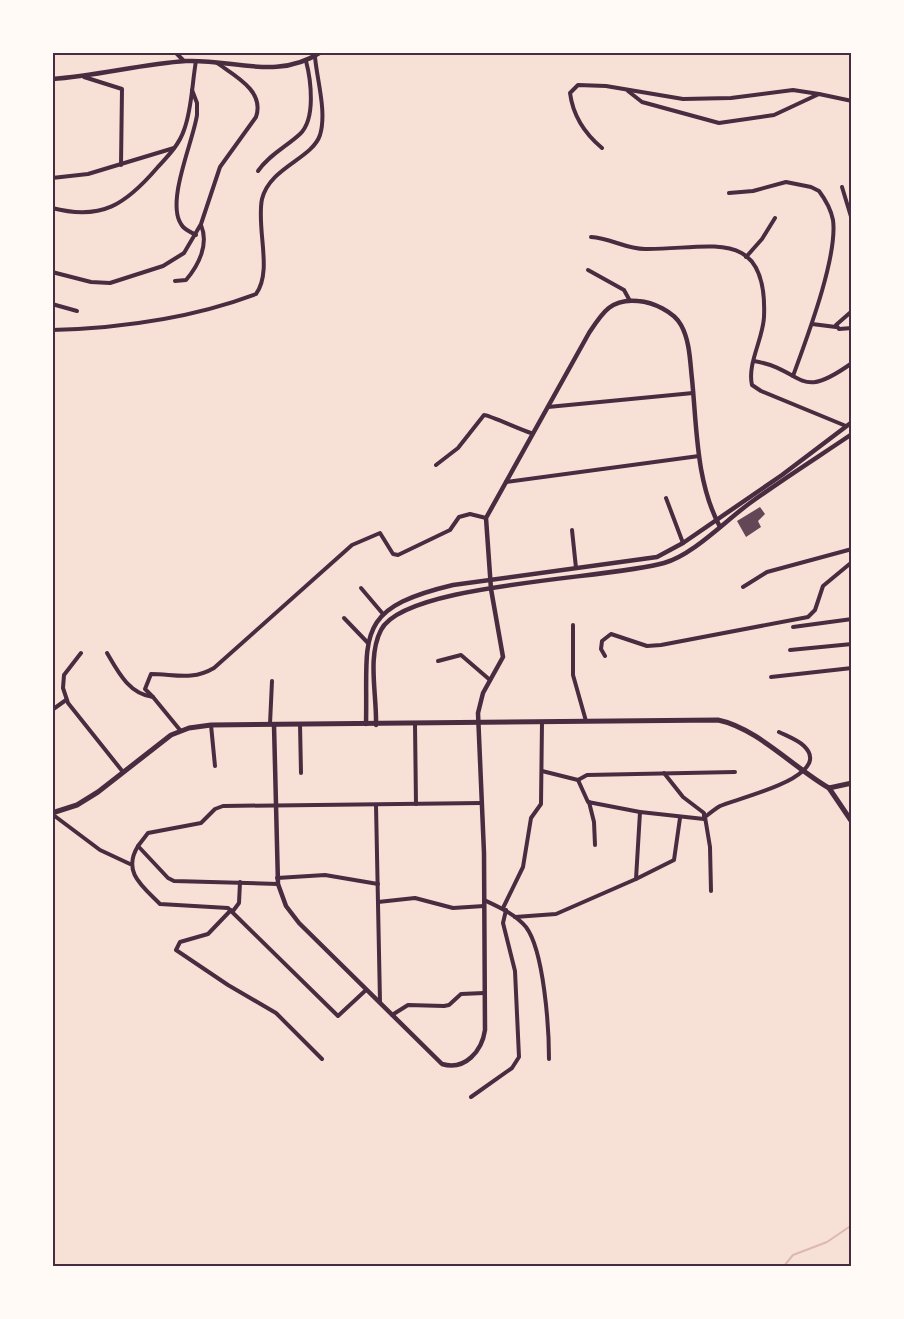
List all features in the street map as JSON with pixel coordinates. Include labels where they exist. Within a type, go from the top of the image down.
[{"type":"main road","points":[[52,813],[77,805],[180,730],[211,725],[694,719],[725,721],[746,730],[802,772],[829,788],[852,822]]},
{"type":"main road","points":[[829,788],[852,783]]},
{"type":"street","points":[[175,52],[184,61]]},
{"type":"street","points":[[52,79],[83,77],[184,61],[272,69],[306,61],[321,52]]},
{"type":"street","points":[[52,330],[90,330],[156,321],[256,294],[263,280],[260,216],[266,188],[278,173],[314,144],[320,134],[321,118],[315,57]]},
{"type":"street","points":[[52,208],[89,213],[114,206],[139,189],[175,147],[186,126],[196,61]]},
{"type":"street","points":[[258,171],[270,155],[300,134],[307,124],[309,106],[306,61]]},
{"type":"street","points":[[52,272],[91,282],[110,283],[163,266],[188,249],[201,224],[220,167],[259,109],[255,95],[250,88],[216,63]]},
{"type":"street","points":[[83,77],[122,89],[121,165]]},
{"type":"street","points":[[602,148],[581,126],[572,107],[570,93],[578,85],[586,84],[683,99],[731,98],[793,90],[852,101]]},
{"type":"street","points":[[192,89],[197,103],[197,115],[178,189],[176,210],[180,224],[196,235]]},
{"type":"street","points":[[626,90],[642,102],[719,123],[774,115],[819,94]]},
{"type":"street","points":[[52,178],[81,175],[121,165],[175,147]]},
{"type":"street","points":[[729,194],[753,191],[786,182],[810,187],[821,194],[831,213],[833,238],[812,324],[793,376]]},
{"type":"street","points":[[842,187],[852,220]]},
{"type":"street","points":[[746,257],[762,239],[775,218]]},
{"type":"street","points":[[175,281],[186,280],[200,256],[205,240],[201,224]]},
{"type":"street","points":[[591,237],[641,249],[720,246],[746,257],[760,272],[764,285],[763,328],[751,382],[761,391],[849,427]]},
{"type":"street","points":[[588,270],[624,290],[630,301]]},
{"type":"street","points":[[272,681],[278,881],[286,906],[299,923],[442,1064],[458,1064],[475,1055],[482,1045],[485,1030],[483,803],[478,723],[479,707],[503,657],[490,589],[486,518],[531,434],[605,309],[615,303],[644,302],[663,309],[681,325],[687,342],[702,478],[720,527]]},
{"type":"street","points":[[52,304],[76,311]]},
{"type":"street","points":[[836,327],[852,311]]},
{"type":"street","points":[[812,324],[852,328]]},
{"type":"street","points":[[754,362],[769,364],[805,382],[819,383],[852,363]]},
{"type":"street","points":[[548,407],[693,393]]},
{"type":"street","points":[[436,465],[458,448],[484,415],[491,415],[504,424],[531,434]]},
{"type":"street","points":[[366,724],[368,643],[375,623],[383,614],[433,590],[489,579],[650,559],[683,543],[849,427],[852,422]]},
{"type":"street","points":[[376,724],[375,654],[378,636],[386,622],[401,611],[434,599],[490,589],[614,573],[665,563],[852,434]]},
{"type":"street","points":[[505,482],[699,456]]},
{"type":"street","points":[[666,498],[683,543]]},
{"type":"street","points":[[180,730],[145,689],[150,675],[188,677],[204,674],[214,668],[352,545],[380,533],[397,555],[450,530],[459,517],[470,514],[486,518]]},
{"type":"street","points":[[573,530],[576,568]]},
{"type":"street","points":[[742,587],[767,572],[852,549]]},
{"type":"street","points":[[605,656],[601,649],[602,640],[611,634],[647,646],[661,645],[811,615],[817,607],[823,586],[852,562]]},
{"type":"street","points":[[360,588],[383,614]]},
{"type":"street","points":[[344,618],[368,643]]},
{"type":"street","points":[[793,627],[852,619]]},
{"type":"street","points":[[573,625],[573,675],[586,721]]},
{"type":"street","points":[[790,650],[852,644]]},
{"type":"street","points":[[81,653],[64,675],[66,700],[123,772]]},
{"type":"street","points":[[107,653],[130,687],[145,696],[153,697]]},
{"type":"street","points":[[438,661],[461,655],[490,680]]},
{"type":"street","points":[[771,677],[852,668]]},
{"type":"street","points":[[52,710],[66,700]]},
{"type":"street","points":[[471,1097],[512,1068],[519,1057],[516,971],[503,923],[504,909],[524,867],[531,818],[541,801],[542,721]]},
{"type":"street","points":[[300,724],[301,773]]},
{"type":"street","points":[[415,724],[416,804]]},
{"type":"street","points":[[211,725],[215,766]]},
{"type":"street","points":[[588,802],[700,821],[721,805],[765,793],[802,772],[808,761],[807,749],[779,732]]},
{"type":"street","points":[[542,771],[579,780],[587,775],[735,772]]},
{"type":"street","points":[[664,773],[683,797],[700,809],[705,817],[710,847],[711,891]]},
{"type":"street","points":[[579,780],[594,822],[595,845]]},
{"type":"street","points":[[130,864],[138,846],[148,833],[201,824],[218,807],[483,803]]},
{"type":"street","points":[[376,805],[380,1005]]},
{"type":"street","points":[[636,879],[640,812]]},
{"type":"street","points":[[52,813],[100,850],[130,864],[138,880],[163,905],[220,906],[232,911],[338,1016],[366,990]]},
{"type":"street","points":[[515,917],[556,914],[674,861],[680,818]]},
{"type":"street","points":[[138,846],[170,879],[240,882],[278,881],[325,875],[378,884]]},
{"type":"street","points":[[240,882],[239,904],[208,934],[180,942],[176,950],[228,986],[276,1013],[322,1059]]},
{"type":"street","points":[[378,902],[415,898],[453,908],[484,903],[504,909],[515,917],[529,932],[537,955],[549,1032],[549,1059]]},
{"type":"street","points":[[391,1016],[408,1005],[444,1006],[449,1005],[461,994],[484,993]]},
{"type":"building","points":[[760,507],[765,514],[758,521],[761,527],[746,537],[737,521]]},
{"type":"waterway","points":[[784,1266],[793,1255],[827,1242],[852,1225]]}]
